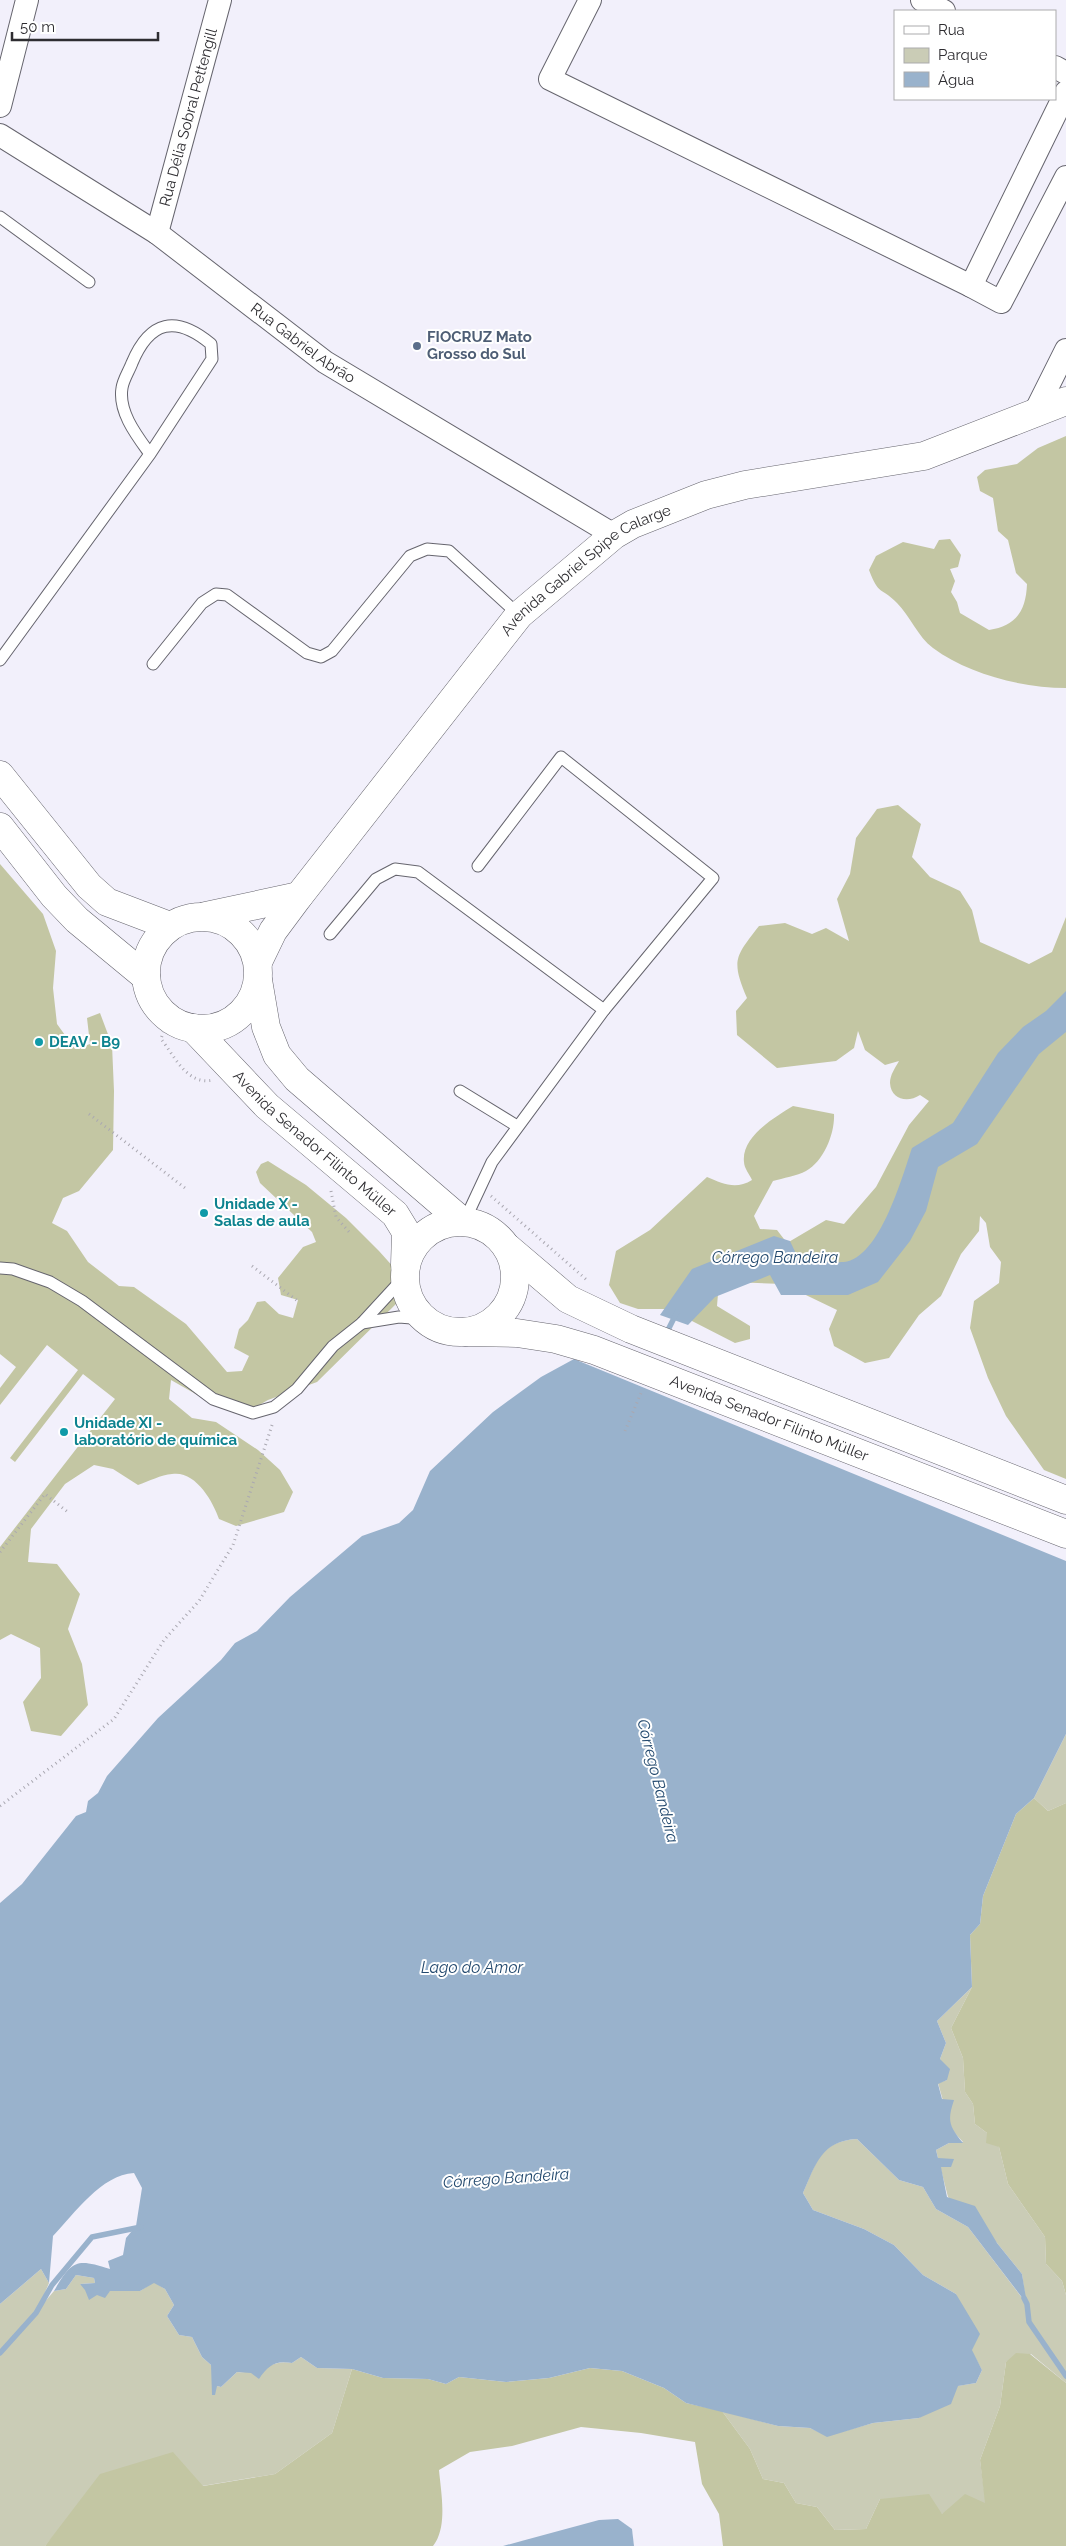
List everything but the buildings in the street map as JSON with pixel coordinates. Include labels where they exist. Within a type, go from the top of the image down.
[{"type":"main road","name":"Avenida Gabriel Spipe Calarge","points":[[258,971],[273,931],[298,896],[518,615],[614,535],[633,524],[706,495],[745,485],[924,456],[1066,402]]},
{"type":"main road","points":[[0,775],[90,886],[107,902],[170,926]]},
{"type":"main road","points":[[0,827],[54,896],[77,920],[146,977]]},
{"type":"main road","points":[[258,971],[253,998],[243,1012],[228,1023],[211,1028],[193,1028],[175,1022],[168,1017],[161,1011],[150,995],[146,977],[148,958],[156,940],[170,926],[188,918],[206,916],[298,896]]},
{"type":"main road","points":[[206,916],[224,920],[240,930],[252,945],[269,1034],[277,1056],[297,1079],[463,1221]]},
{"type":"main road","name":"Avenida Senador Filinto Müller","points":[[193,1028],[267,1106],[395,1214],[406,1232],[405,1271]]},
{"type":"main road","points":[[508,1248],[515,1266],[515,1284],[510,1302],[498,1317],[483,1328],[465,1332],[451,1332],[436,1327],[424,1319],[414,1308],[408,1294],[405,1271],[410,1255],[424,1236],[445,1223],[463,1221],[480,1225],[496,1234],[508,1248],[568,1299],[631,1329],[1066,1500]]},
{"type":"main road","name":"Avenida Senador Filinto Müller","points":[[465,1332],[517,1333],[556,1339],[594,1350],[1066,1534]]},
{"type":"street","points":[[0,106],[27,0]]},
{"type":"street","name":"Rua Délia Sobral Pettengill","points":[[157,233],[220,0]]},
{"type":"street","points":[[590,0],[550,79],[1001,302],[1060,205],[1066,177]]},
{"type":"street","points":[[922,0],[942,10]]},
{"type":"street","points":[[971,286],[1066,92]]},
{"type":"street","name":"Rua Gabriel Abrão","points":[[0,135],[157,233],[325,362],[614,535]]},
{"type":"street","points":[[1023,182],[1060,205]]},
{"type":"street","points":[[1033,416],[1066,350]]},
{"type":"lane","points":[[0,217],[89,282]]},
{"type":"lane","points":[[0,660],[150,454],[212,359],[211,344],[198,333],[181,325],[162,326],[152,332],[136,354],[122,388],[132,430],[150,454]]},
{"type":"lane","points":[[154,664],[202,603],[216,594],[226,595],[307,653],[320,657],[332,651],[410,556],[427,549],[449,552],[518,615]]},
{"type":"lane","points":[[463,1221],[492,1162],[518,1126],[604,1010],[713,878],[561,757],[478,866]]},
{"type":"lane","points":[[330,934],[376,879],[395,869],[418,872],[604,1010]]},
{"type":"lane","points":[[460,1091],[518,1126]]},
{"type":"lane","points":[[0,1268],[13,1269],[50,1282],[82,1301],[213,1399],[252,1413],[274,1407],[297,1389],[333,1346],[362,1323],[397,1285],[405,1271]]},
{"type":"lane","points":[[362,1323],[399,1317],[424,1319]]},
{"type":"path","points":[[168,1017],[161,1039],[179,1065],[187,1074],[197,1079],[209,1081],[219,1079]]},
{"type":"path","points":[[89,1114],[185,1188]]},
{"type":"path","points":[[346,1172],[331,1192],[336,1218],[351,1234]]},
{"type":"path","points":[[480,1187],[588,1282]]},
{"type":"path","points":[[252,1266],[299,1302]]},
{"type":"path","points":[[625,1432],[643,1386]]},
{"type":"path","points":[[0,1806],[114,1719],[164,1640],[199,1602],[233,1545],[274,1418],[274,1407]]},
{"type":"path","points":[[0,1552],[44,1494],[69,1513]]},
{"type":"green space","points":[[1066,436],[1066,688],[1032,685],[996,678],[947,657],[933,648],[923,638],[902,608],[880,590],[869,570],[876,556],[903,542],[934,549],[939,540],[950,539],[961,555],[958,567],[950,569],[955,581],[951,592],[957,602],[960,613],[989,630],[1013,621],[1022,609],[1027,584],[1016,573],[1008,540],[998,531],[993,498],[980,491],[977,477],[985,470],[1017,464],[1038,448]]},
{"type":"green space","points":[[898,805],[921,824],[912,857],[930,877],[960,891],[972,910],[980,942],[1029,964],[1052,952],[1066,917],[1066,1479],[1044,1470],[1006,1416],[988,1378],[970,1328],[974,1301],[999,1283],[1001,1262],[990,1247],[986,1223],[980,1216],[979,1231],[961,1254],[941,1296],[919,1315],[889,1358],[865,1363],[834,1346],[829,1329],[837,1310],[783,1284],[732,1282],[718,1294],[717,1306],[750,1326],[750,1339],[735,1343],[692,1321],[685,1309],[638,1309],[620,1303],[609,1285],[616,1251],[650,1230],[707,1177],[730,1185],[740,1185],[752,1180],[744,1164],[748,1144],[753,1136],[769,1122],[793,1106],[834,1114],[833,1130],[827,1146],[818,1161],[806,1171],[773,1181],[754,1216],[760,1229],[777,1230],[787,1243],[826,1220],[844,1224],[876,1187],[909,1125],[929,1101],[920,1095],[905,1099],[893,1093],[890,1080],[899,1061],[885,1065],[865,1050],[858,1031],[854,1048],[836,1061],[777,1068],[737,1035],[736,1011],[747,998],[737,967],[740,952],[759,926],[785,923],[812,934],[826,928],[849,941],[837,899],[850,874],[856,838],[877,809]]},
{"type":"green space","points":[[0,864],[43,914],[56,951],[53,988],[57,1024],[75,1049],[90,1044],[87,1018],[100,1013],[112,1045],[114,1091],[113,1150],[79,1191],[63,1198],[52,1223],[67,1231],[88,1262],[119,1286],[134,1287],[186,1324],[227,1372],[242,1371],[249,1356],[234,1348],[239,1329],[248,1320],[257,1302],[265,1301],[279,1314],[293,1318],[298,1300],[281,1295],[278,1278],[303,1247],[316,1242],[312,1232],[260,1183],[256,1172],[261,1164],[268,1161],[306,1185],[346,1218],[396,1270],[398,1302],[317,1382],[268,1400],[252,1409],[222,1409],[171,1380],[169,1399],[192,1418],[216,1422],[258,1450],[280,1470],[293,1492],[284,1512],[236,1526],[219,1519],[208,1496],[202,1488],[188,1477],[172,1474],[138,1485],[113,1469],[94,1465],[65,1484],[31,1529],[28,1562],[57,1564],[80,1594],[68,1629],[82,1664],[88,1705],[61,1736],[31,1731],[23,1702],[41,1678],[40,1648],[11,1634],[0,1640],[0,1547],[115,1399],[83,1374],[15,1462],[10,1458],[78,1370],[47,1345],[0,1405],[0,1388],[16,1367],[0,1354]]},
{"type":"green space","points":[[1066,1734],[1066,1803],[1048,1811],[1034,1798]]},
{"type":"green space","points":[[1034,1798],[1048,1811],[1066,1803],[1066,2295],[1062,2281],[1046,2264],[1045,2237],[1008,2184],[999,2147],[986,2143],[987,2133],[975,2124],[973,2104],[965,2092],[963,2058],[951,2028],[972,1987],[970,1935],[980,1924],[983,1896],[1016,1814]]},
{"type":"green space","points":[[972,1987],[951,2028],[963,2058],[965,2092],[973,2104],[975,2124],[987,2133],[999,2147],[1008,2184],[1045,2237],[1046,2264],[1062,2281],[1066,2295],[1066,2383],[1031,2354],[1006,2362],[1000,2406],[980,2460],[986,2504],[942,2514],[880,2499],[866,2529],[835,2530],[817,2507],[796,2503],[784,2483],[763,2479],[750,2449],[722,2411],[778,2426],[810,2428],[827,2436],[873,2423],[919,2418],[957,2386],[976,2383],[982,2370],[971,2350],[956,2294],[923,2275],[894,2245],[864,2229],[813,2210],[803,2193],[816,2163],[827,2149],[835,2144],[857,2139],[899,2180],[923,2187],[936,2209],[968,2227],[1026,2303],[1022,2274],[997,2243],[948,2197],[936,2150],[949,2143],[963,2142],[951,2129],[938,2083],[947,2080],[940,2059],[946,2043],[937,2021]]},
{"type":"green space","points":[[41,2269],[49,2283],[37,2311],[54,2291],[66,2289],[76,2275],[94,2278],[95,2283],[80,2284],[97,2295],[110,2291],[140,2291],[154,2282],[165,2289],[174,2305],[167,2316],[179,2335],[192,2337],[202,2357],[211,2365],[217,2386],[221,2387],[237,2372],[253,2371],[278,2363],[292,2363],[301,2357],[317,2368],[352,2369],[332,2433],[275,2474],[202,2486],[57,2532],[45,2546],[0,2546],[0,2304]]},
{"type":"green space","points":[[1016,2353],[1030,2354],[1066,2383],[1066,2546],[723,2546],[719,2514],[702,2484],[695,2442],[641,2433],[581,2427],[512,2446],[470,2452],[439,2470],[442,2520],[438,2538],[433,2546],[45,2546],[100,2474],[173,2452],[203,2486],[275,2474],[332,2433],[352,2369],[383,2378],[428,2379],[446,2384],[459,2377],[506,2382],[549,2378],[590,2368],[622,2371],[664,2388],[686,2403],[722,2411],[750,2449],[763,2479],[784,2483],[796,2503],[817,2507],[835,2530],[866,2529],[880,2499],[929,2494],[942,2514],[965,2494],[985,2503],[980,2460],[1000,2406],[1006,2362]]},
{"type":"water","name":"Córrego Bandeira","points":[[1066,991],[1066,1032],[1039,1054],[977,1144],[938,1167],[926,1211],[910,1241],[878,1282],[848,1295],[781,1295],[770,1275],[715,1297],[688,1325],[660,1315],[692,1269],[774,1236],[790,1241],[798,1258],[844,1262],[857,1257],[868,1247],[879,1232],[896,1196],[912,1148],[953,1123],[998,1053],[1023,1027],[1046,1011]]},
{"type":"water","name":"Lago do Amor","points":[[574,1359],[1066,1561],[1066,1734],[1034,1798],[1016,1814],[983,1896],[980,1924],[970,1935],[972,1987],[937,2021],[946,2043],[940,2059],[950,2069],[947,2080],[938,2084],[942,2099],[954,2100],[950,2113],[951,2123],[963,2143],[949,2143],[936,2150],[938,2158],[954,2159],[951,2167],[941,2167],[947,2197],[975,2206],[997,2243],[1022,2274],[1027,2304],[968,2227],[936,2209],[923,2187],[899,2180],[857,2139],[835,2144],[821,2156],[803,2193],[813,2210],[864,2229],[894,2245],[923,2275],[956,2294],[980,2334],[972,2350],[982,2370],[976,2383],[958,2386],[951,2404],[919,2418],[873,2423],[827,2437],[810,2428],[778,2426],[686,2403],[664,2388],[622,2371],[590,2368],[549,2378],[506,2382],[459,2377],[446,2384],[428,2379],[383,2378],[352,2369],[317,2368],[301,2357],[292,2363],[281,2362],[269,2367],[259,2379],[251,2373],[237,2372],[221,2387],[217,2386],[215,2395],[212,2395],[211,2365],[202,2357],[192,2337],[179,2335],[167,2316],[174,2305],[165,2289],[154,2283],[140,2291],[110,2291],[105,2298],[97,2295],[89,2300],[80,2284],[95,2283],[94,2278],[76,2275],[66,2289],[54,2291],[66,2273],[76,2264],[89,2263],[110,2269],[108,2261],[123,2255],[126,2238],[136,2226],[142,2188],[134,2173],[122,2175],[100,2188],[80,2206],[53,2236],[49,2283],[41,2269],[0,2304],[0,1903],[22,1884],[76,1816],[86,1812],[88,1801],[98,1793],[107,1776],[158,1718],[221,1660],[235,1643],[257,1631],[290,1597],[362,1536],[399,1523],[413,1510],[430,1471],[493,1412],[541,1377]]},
{"type":"water","points":[[618,2519],[632,2529],[634,2546],[503,2546],[599,2520]]},
{"type":"waterway","name":"Córrego Bandeira","points":[[669,1328],[677,1312]]},
{"type":"waterway","name":"Córrego Bandeira","points":[[0,2353],[36,2313],[52,2285],[92,2237],[141,2227]]},
{"type":"waterway","points":[[1024,2298],[1027,2304],[1029,2322],[1066,2376]]},
{"type":"place","name":"FIOCRUZ Mato Grosso do Sul","points":[[417,346]]},
{"type":"place","name":"DEAV - B9","points":[[39,1042]]},
{"type":"place","name":"Unidade X - Salas de aula","points":[[204,1213]]},
{"type":"place","name":"Unidade XI - laboratório de química","points":[[64,1432]]}]
